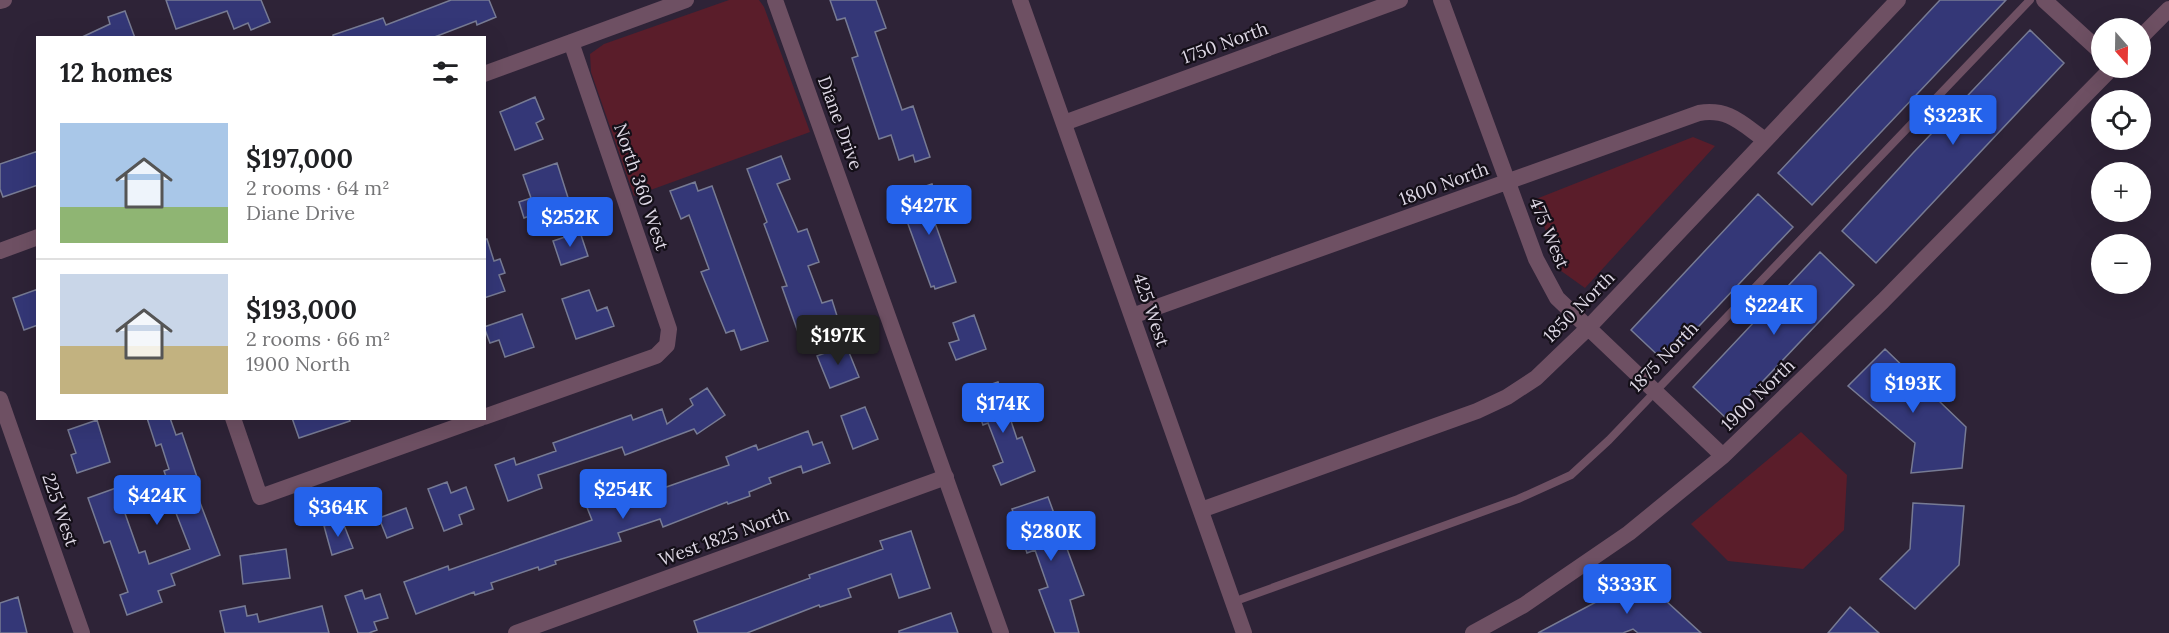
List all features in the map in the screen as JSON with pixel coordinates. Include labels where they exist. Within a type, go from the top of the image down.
[{"type":"street","points":[[486,73],[686,0]]},
{"type":"street","name":"Diane Drive","points":[[775,0],[1001,633]]},
{"type":"street","name":"425 West","points":[[1020,0],[1244,633]]},
{"type":"street","name":"1750 North","points":[[1064,123],[1400,0]]},
{"type":"street","name":"475 West","points":[[1441,0],[1536,259],[1557,298],[1723,456]]},
{"type":"street","name":"1850 North","points":[[1201,510],[1466,415],[1507,397],[1536,378],[1588,328],[1898,0]]},
{"type":"street","points":[[2044,0],[2091,43]]},
{"type":"street","points":[[2151,27],[2169,9]]},
{"type":"street","name":"North 360 West","points":[[486,415],[656,356],[667,345],[669,329],[571,42]]},
{"type":"street","name":"1900 North","points":[[1473,633],[1524,605],[1629,533],[1723,456],[1883,302],[2102,78]]},
{"type":"street","name":"1800 North","points":[[1132,316],[1699,113],[1715,111],[1728,115],[1765,141]]},
{"type":"street","points":[[0,251],[36,238]]},
{"type":"street","name":"225 West","points":[[0,399],[82,633]]},
{"type":"street","points":[[234,420],[260,497],[473,420]]},
{"type":"street","name":"West 1825 North","points":[[516,633],[946,477]]},
{"type":"lane","name":"1875 North","points":[[1233,602],[1518,499],[1571,475],[1609,440],[2030,0]]},
{"type":"shaded area","points":[[729,0],[759,0],[764,7],[810,132],[634,196],[591,72],[590,54],[604,44]]},
{"type":"shaded area","points":[[1693,137],[1715,146],[1585,288],[1557,268],[1536,199]]},
{"type":"shaded area","points":[[1801,432],[1847,475],[1844,530],[1803,569],[1728,561],[1691,524]]},
{"type":"building","points":[[166,0],[261,0],[270,22],[251,30],[248,23],[234,29],[227,11],[176,29]]},
{"type":"building","points":[[451,0],[489,0],[496,17],[477,25],[476,21],[437,36],[333,36],[383,18],[386,25]]},
{"type":"building","points":[[830,0],[876,0],[886,28],[875,32],[902,110],[913,106],[930,157],[915,162],[913,155],[899,160],[891,135],[879,139],[852,58],[858,56],[845,18],[837,20]]},
{"type":"building","points":[[1940,0],[2006,0],[1812,205],[1778,173]]},
{"type":"building","points":[[125,11],[134,36],[84,36],[110,24],[108,17]]},
{"type":"building","points":[[2030,30],[2064,63],[1876,263],[1842,231]]},
{"type":"building","points":[[535,97],[544,119],[536,123],[543,139],[515,150],[500,112]]},
{"type":"building","points":[[36,152],[36,186],[3,197],[0,189],[0,164]]},
{"type":"building","points":[[781,156],[790,179],[777,184],[798,232],[807,229],[819,262],[808,266],[822,303],[832,300],[838,319],[798,332],[782,287],[787,286],[764,224],[767,222],[747,169]]},
{"type":"building","points":[[557,163],[571,207],[545,216],[543,211],[524,218],[519,202],[531,198],[523,175]]},
{"type":"building","points":[[695,182],[698,191],[712,186],[768,341],[741,350],[734,330],[726,333],[701,272],[709,269],[689,215],[681,219],[670,191]]},
{"type":"building","points":[[932,184],[944,220],[935,223],[956,282],[935,289],[934,286],[931,287],[904,213],[914,210],[908,192]]},
{"type":"building","points":[[1758,194],[1793,227],[1665,362],[1631,330]]},
{"type":"building","points":[[580,232],[588,256],[561,265],[553,241]]},
{"type":"building","points":[[486,239],[494,261],[500,259],[505,273],[499,275],[505,291],[486,297]]},
{"type":"building","points":[[1820,252],[1854,285],[1727,419],[1693,387]]},
{"type":"building","points":[[36,290],[36,326],[24,330],[13,298]]},
{"type":"building","points":[[589,290],[597,311],[607,307],[614,326],[576,339],[562,299]]},
{"type":"building","points":[[522,314],[534,347],[505,357],[499,340],[490,343],[486,326]]},
{"type":"building","points":[[974,315],[986,349],[956,360],[949,343],[959,340],[953,323]]},
{"type":"building","points":[[846,345],[859,377],[830,388],[817,356]]},
{"type":"building","points":[[1885,349],[1966,427],[1962,468],[1911,473],[1915,443],[1848,386]]},
{"type":"building","points":[[998,382],[1017,439],[1022,437],[1035,471],[1001,485],[993,466],[1003,462],[988,423],[983,425],[971,391]]},
{"type":"building","points":[[707,388],[725,415],[697,434],[694,429],[625,455],[622,447],[538,475],[542,488],[508,501],[495,465],[514,458],[516,465],[556,451],[553,443],[631,415],[633,420],[662,409],[667,424],[693,405],[690,399]]},
{"type":"building","points":[[865,407],[878,439],[853,449],[841,416]]},
{"type":"building","points":[[97,420],[110,462],[77,473],[71,455],[76,453],[68,430]]},
{"type":"building","points":[[148,420],[171,420],[176,435],[182,433],[197,477],[191,479],[220,555],[171,574],[175,585],[158,591],[162,602],[127,615],[120,595],[128,592],[110,541],[104,543],[88,498],[116,488],[139,553],[145,551],[149,564],[190,549],[174,508],[177,507],[164,471],[169,469],[161,444],[156,446]]},
{"type":"building","points":[[293,420],[350,420],[350,421],[299,438]]},
{"type":"building","points":[[808,431],[813,445],[822,442],[830,463],[803,473],[801,466],[769,478],[771,483],[749,492],[750,496],[728,504],[727,502],[663,527],[660,519],[618,533],[621,541],[555,561],[556,564],[539,570],[538,567],[491,583],[493,589],[475,595],[474,592],[416,614],[404,582],[448,566],[449,570],[592,520],[586,505],[604,498],[607,507],[635,498],[729,465],[726,457],[756,445],[758,450]]},
{"type":"building","points":[[447,482],[451,493],[466,487],[474,509],[459,515],[462,524],[444,531],[428,489]]},
{"type":"building","points":[[1048,497],[1084,595],[1070,600],[1079,633],[1055,633],[1039,590],[1048,587],[1035,550],[1027,553],[1012,509]]},
{"type":"building","points":[[1913,503],[1964,506],[1959,565],[1915,609],[1880,579],[1910,549]]},
{"type":"building","points":[[406,508],[413,528],[387,538],[379,518]]},
{"type":"building","points":[[342,520],[353,548],[332,555],[324,526]]},
{"type":"building","points":[[911,531],[930,588],[899,598],[891,574],[848,589],[851,597],[820,607],[819,605],[747,633],[698,633],[694,621],[810,578],[809,575],[883,549],[880,541]]},
{"type":"building","points":[[286,549],[290,578],[243,584],[240,556]]},
{"type":"building","points":[[1641,578],[1701,633],[1638,633],[1633,629],[1623,633],[1538,633]]},
{"type":"building","points":[[362,590],[365,599],[380,594],[388,618],[374,622],[377,630],[369,633],[358,633],[345,596]]},
{"type":"building","points":[[18,597],[27,633],[0,633],[0,603]]},
{"type":"building","points":[[245,606],[247,616],[257,614],[259,622],[322,606],[329,633],[225,633],[220,611]]},
{"type":"building","points":[[1850,607],[1879,633],[1828,633]]},
{"type":"building","points":[[951,613],[958,633],[899,633],[899,631]]}]
